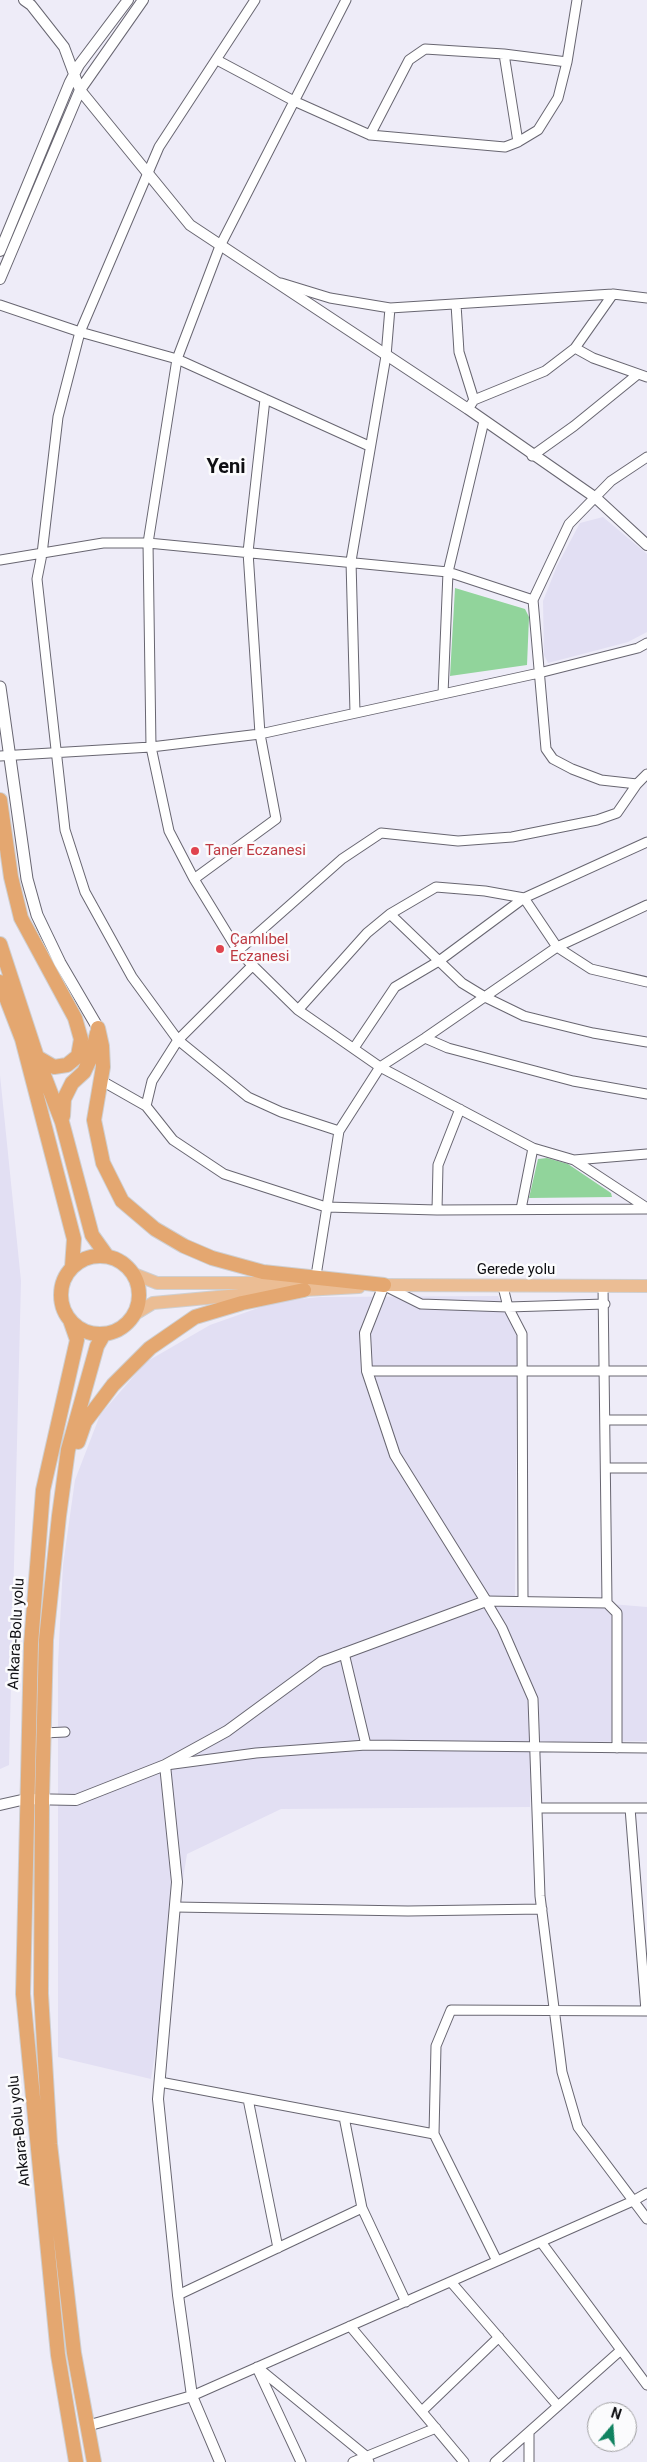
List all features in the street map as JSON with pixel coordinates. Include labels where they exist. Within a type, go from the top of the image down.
[{"type":"highway","points":[[0,800],[12,877],[21,918],[76,1018],[81,1039],[78,1056],[67,1065],[54,1067],[37,1057]]},
{"type":"highway","points":[[0,944],[37,1057],[62,1122],[92,1235],[107,1256]]},
{"type":"highway","points":[[0,982],[22,1039],[74,1239],[72,1267]]},
{"type":"highway","points":[[0,1006],[5,1022],[22,1039]]},
{"type":"highway","points":[[98,1028],[102,1046],[102,1081],[94,1120],[103,1163],[122,1200],[155,1229],[184,1246],[212,1258],[312,1285],[384,1286]]},
{"type":"highway","points":[[62,1122],[64,1099],[72,1083],[84,1072],[91,1057],[98,1028]]},
{"type":"highway","points":[[107,1256],[118,1259],[134,1274],[140,1294],[135,1314],[127,1324],[117,1331],[92,1334],[80,1329],[70,1320],[64,1310],[61,1299],[65,1276],[72,1267],[88,1257],[107,1256]]},
{"type":"highway","points":[[64,1480],[85,1422],[113,1385],[150,1348],[195,1318],[242,1303],[312,1285]]},
{"type":"highway","name":"Ankara-Bolu yolu","points":[[70,1320],[77,1340],[43,1490],[31,1644],[22,1994],[58,2354],[76,2462]]},
{"type":"highway","name":"Ankara-Bolu yolu","points":[[94,2462],[74,2353],[50,2144],[41,1994],[42,1800],[46,1640],[64,1480],[68,1450],[83,1392],[98,1346],[104,1334]]},
{"type":"main road","points":[[0,687],[5,756],[27,879],[37,915],[60,963],[98,1028]]},
{"type":"main road","points":[[134,1274],[158,1283],[312,1285]]},
{"type":"main road","points":[[135,1314],[153,1303],[312,1285]]},
{"type":"main road","name":"Gerede yolu","points":[[384,1286],[647,1286]]},
{"type":"street","points":[[24,0],[31,5],[64,46],[80,90],[190,224],[386,356],[471,404],[484,421],[532,456],[596,498],[647,544]]},
{"type":"street","points":[[0,251],[75,72],[128,0]]},
{"type":"street","points":[[0,278],[80,90],[143,0]]},
{"type":"street","points":[[255,0],[159,147],[80,332],[58,417],[42,554],[37,579],[65,830],[85,892],[132,977],[178,1040],[248,1097],[281,1112],[339,1131]]},
{"type":"street","points":[[346,0],[220,246],[178,359],[148,543],[151,747],[169,830],[194,879],[238,951],[298,1010],[380,1067],[532,1148],[574,1160],[647,1208]]},
{"type":"street","points":[[217,60],[294,101],[370,135],[505,147],[518,142],[538,130],[558,98],[568,62],[577,0]]},
{"type":"street","points":[[370,135],[409,60],[425,49],[504,54],[568,62]]},
{"type":"street","points":[[504,54],[518,142]]},
{"type":"street","points":[[273,280],[330,298],[390,308],[613,294],[647,298]]},
{"type":"street","points":[[471,404],[545,371],[575,348],[613,294]]},
{"type":"street","points":[[456,304],[459,352],[471,404]]},
{"type":"street","points":[[0,305],[80,332],[178,359],[369,446]]},
{"type":"street","points":[[355,713],[351,561],[369,446],[386,356],[390,308]]},
{"type":"street","points":[[575,348],[593,358],[642,375]]},
{"type":"street","points":[[532,456],[642,375]]},
{"type":"street","points":[[194,879],[276,820],[260,734],[248,552],[265,399]]},
{"type":"street","points":[[443,694],[448,572],[484,421]]},
{"type":"street","points":[[637,784],[601,780],[553,759],[546,749],[533,600],[570,524],[611,481],[647,457]]},
{"type":"street","points":[[0,560],[103,543],[148,543],[351,561],[448,572],[533,600]]},
{"type":"street","points":[[5,756],[151,747],[260,734],[539,673],[638,648],[647,643]]},
{"type":"street","points":[[238,951],[342,859],[381,833],[458,841],[512,837],[597,820],[617,813],[637,784],[647,774]]},
{"type":"street","points":[[354,1048],[395,988],[439,961],[524,898],[647,842]]},
{"type":"street","points":[[298,1010],[367,933],[390,914],[436,887],[484,891],[524,898],[557,947],[590,969],[647,982]]},
{"type":"street","points":[[312,1285],[339,1131],[380,1067],[557,947],[647,905]]},
{"type":"street","points":[[390,914],[462,983],[485,997],[524,1016],[593,1033],[647,1042]]},
{"type":"street","points":[[146,1106],[152,1082],[178,1040],[253,964]]},
{"type":"street","points":[[425,1038],[448,1048],[573,1082],[647,1094]]},
{"type":"street","points":[[102,1081],[146,1106],[173,1140],[224,1174],[326,1207],[572,1211],[647,1208]]},
{"type":"street","points":[[437,1210],[438,1165],[460,1109]]},
{"type":"street","points":[[521,1209],[532,1148]]},
{"type":"street","points":[[574,1160],[647,1154]]},
{"type":"street","points":[[604,1304],[508,1307],[421,1304],[384,1286],[365,1333],[367,1371],[395,1455],[502,1628],[533,1699],[542,1909],[562,2072],[578,2126],[647,2219]]},
{"type":"street","points":[[603,1286],[606,1371],[607,1603]]},
{"type":"street","points":[[503,1287],[508,1307],[522,1334],[523,1600]]},
{"type":"street","points":[[367,1371],[647,1370]]},
{"type":"street","points":[[606,1420],[647,1420]]},
{"type":"street","points":[[606,1468],[647,1468]]},
{"type":"street","points":[[0,1805],[26,1799],[76,1800],[164,1765],[227,1731],[321,1662],[486,1601],[523,1600],[607,1603],[617,1613],[617,1748]]},
{"type":"street","points":[[344,1653],[366,1745]]},
{"type":"street","points":[[44,1733],[65,1732]]},
{"type":"street","points":[[164,1765],[256,1753],[366,1745],[647,1748]]},
{"type":"street","points":[[164,1765],[177,1882],[158,2099],[178,2295],[192,2396],[220,2462]]},
{"type":"street","points":[[537,1808],[647,1808]]},
{"type":"street","points":[[497,2261],[434,2134],[436,2046],[451,2010],[554,2009],[646,2011],[630,1808]]},
{"type":"street","points":[[174,1907],[408,1911],[542,1909]]},
{"type":"street","points":[[160,2082],[434,2134]]},
{"type":"street","points":[[248,2099],[278,2248]]},
{"type":"street","points":[[344,2117],[362,2208],[406,2302]]},
{"type":"street","points":[[87,2426],[192,2396],[634,2201],[647,2193]]},
{"type":"street","points":[[178,2295],[362,2208]]},
{"type":"street","points":[[541,2242],[647,2384]]},
{"type":"street","points":[[450,2282],[558,2406]]},
{"type":"street","points":[[350,2326],[464,2462]]},
{"type":"street","points":[[422,2411],[498,2337]]},
{"type":"street","points":[[495,2462],[621,2350]]},
{"type":"street","points":[[257,2367],[368,2459]]},
{"type":"street","points":[[257,2367],[301,2462]]},
{"type":"street","points":[[353,2462],[368,2459],[436,2428]]},
{"type":"street","points":[[529,2432],[529,2462]]},
{"type":"shaded area","points":[[603,517],[647,554],[647,632],[628,642],[548,663],[544,655],[543,601],[557,566],[580,523]]},
{"type":"shaded area","points":[[0,1075],[21,1281],[9,1765],[0,1769]]},
{"type":"shaded area","points":[[498,1296],[517,1336],[515,1596],[647,1607],[647,1741],[531,1743],[530,1807],[281,1809],[187,1854],[151,2079],[58,2057],[58,1663],[63,1565],[75,1480],[100,1415],[146,1362],[210,1325],[278,1301],[320,1297]]},
{"type":"green space","points":[[455,588],[525,609],[529,617],[527,665],[450,676]]},
{"type":"green space","points":[[547,1158],[568,1164],[611,1193],[612,1197],[529,1198],[538,1159]]},
{"type":"place","name":"Taner Eczanesi","points":[[195,851]]},
{"type":"place","name":"Çamlıbel Eczanesi","points":[[220,949]]},
{"type":"district","name":"Yeni","points":[[226,468]]}]
